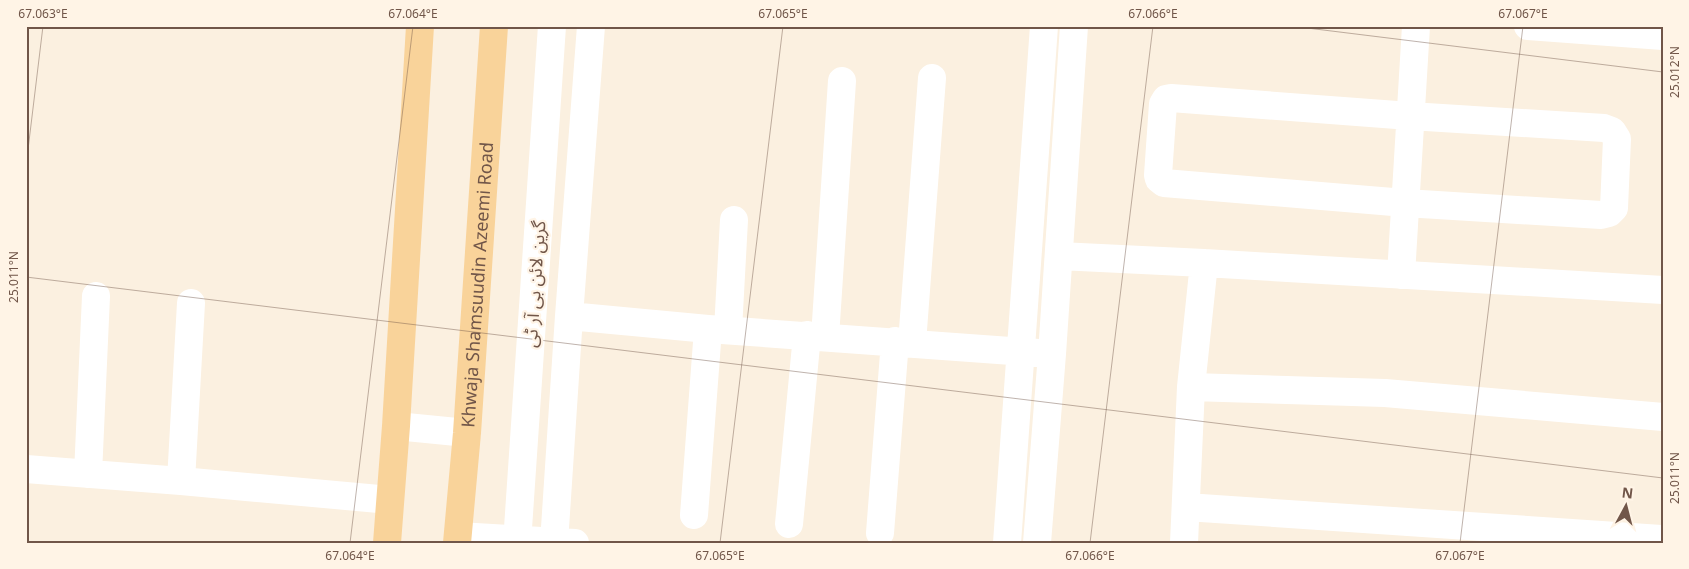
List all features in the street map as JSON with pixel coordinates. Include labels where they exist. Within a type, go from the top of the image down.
[{"type":"main road","points":[[387,543],[396,426],[420,26]]},
{"type":"main road","name":"Khwaja Shamsuudin Azeemi Road","points":[[458,539],[494,26]]},
{"type":"street","name":"گرین لائن بی آر ٹی","points":[[516,543],[552,26]]},
{"type":"street","points":[[458,539],[561,542],[569,316],[591,26]]},
{"type":"street","points":[[1007,543],[1044,26]]},
{"type":"street","points":[[1038,543],[1074,26]]},
{"type":"street","points":[[1401,275],[1416,26]]},
{"type":"street","points":[[1528,26],[1663,36]]},
{"type":"street","points":[[880,533],[904,342],[932,78]]},
{"type":"street","points":[[790,524],[816,336],[842,81]]},
{"type":"street","points":[[1166,99],[1410,116],[1604,128],[1612,132],[1617,139],[1614,208],[1609,213],[1601,215],[1405,203],[1164,183],[1158,175],[1163,104],[1166,99]]},
{"type":"street","points":[[694,515],[734,220]]},
{"type":"street","points":[[1059,256],[1663,290]]},
{"type":"street","points":[[1184,543],[1191,387],[1204,263]]},
{"type":"street","points":[[88,474],[96,296]]},
{"type":"street","points":[[182,481],[192,303]]},
{"type":"street","points":[[569,316],[1052,354]]},
{"type":"street","points":[[1191,387],[1385,393],[1663,417]]},
{"type":"street","points":[[396,426],[467,432]]},
{"type":"street","points":[[26,469],[390,500]]},
{"type":"street","points":[[1186,507],[1662,533]]}]
